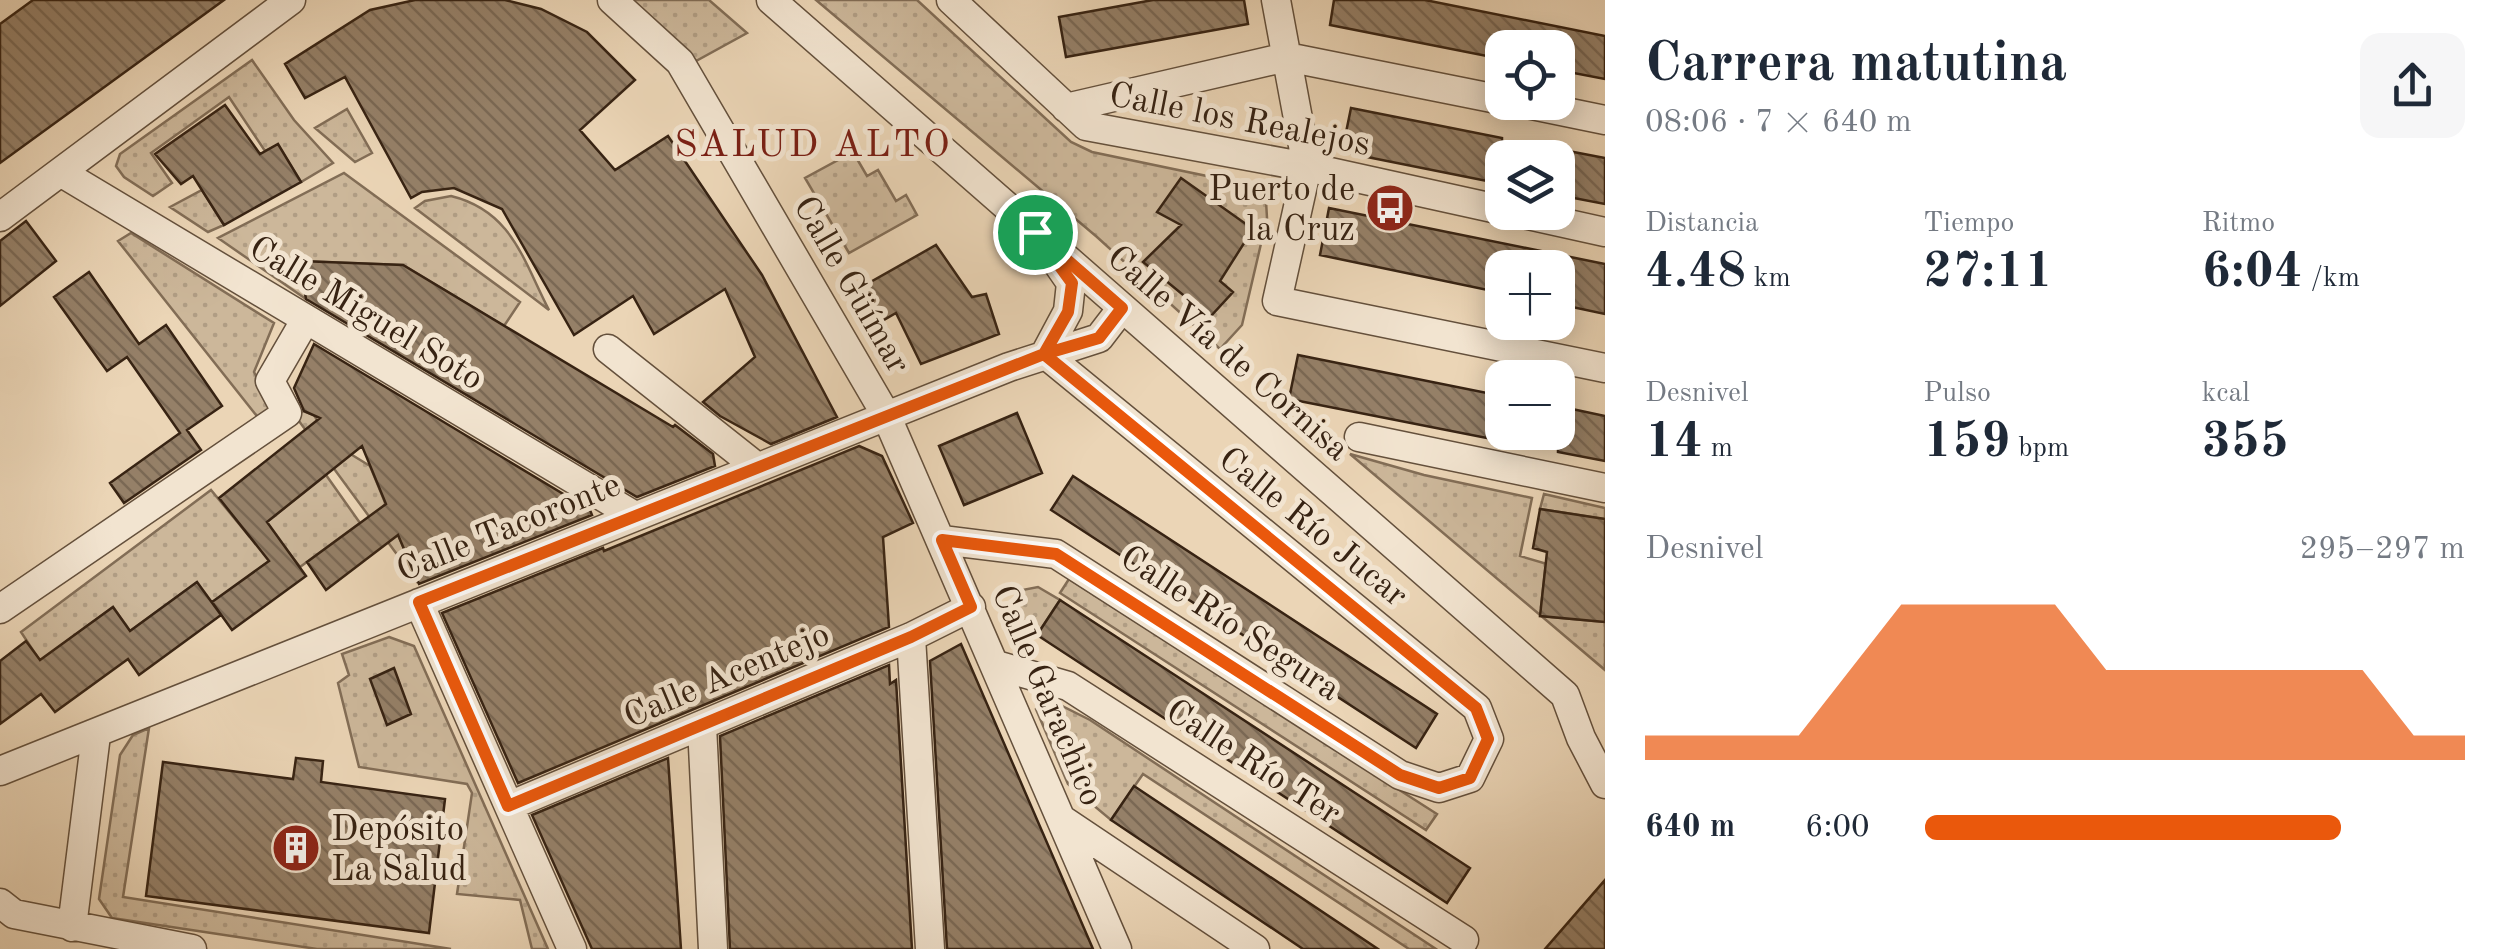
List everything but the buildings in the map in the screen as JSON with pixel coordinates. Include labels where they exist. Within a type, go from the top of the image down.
[{"type":"street","points":[[0,218],[291,0]]},
{"type":"street","name":"Calle Güímar","points":[[612,0],[680,62],[886,416]]},
{"type":"street","name":"Calle Vía de Cornisa","points":[[772,0],[1565,695],[1581,738],[1605,784]]},
{"type":"street","name":"Calle los Realejos","points":[[951,0],[1086,126],[1308,167],[1485,206]]},
{"type":"street","points":[[1276,0],[1308,167],[1277,301],[1605,368]]},
{"type":"street","points":[[1066,108],[1287,58],[1485,97]]},
{"type":"street","points":[[1575,114],[1605,120]]},
{"type":"street","name":"Calle Miguel Soto","points":[[62,173],[634,516]]},
{"type":"street","points":[[1575,225],[1605,232]]},
{"type":"street","points":[[1035,232],[1072,283],[1068,312],[1044,354]]},
{"type":"street","name":"Calle Tacoronte","points":[[0,771],[886,416],[1044,354],[1099,338],[1122,308]]},
{"type":"street","points":[[0,609],[286,412],[270,381],[306,320]]},
{"type":"street","points":[[608,349],[757,467]]},
{"type":"street","name":"Calle Río Jucar","points":[[1044,354],[1476,708],[1488,739],[1470,778]]},
{"type":"street","name":"Calle Garachico","points":[[886,416],[1118,949]]},
{"type":"street","points":[[1359,437],[1605,488]]},
{"type":"street","name":"Calle Río Segura","points":[[942,540],[1056,554],[1400,775],[1439,788],[1470,778]]},
{"type":"street","points":[[419,602],[572,949]]},
{"type":"street","name":"Calle Acentejo","points":[[508,806],[911,637],[971,607]]},
{"type":"street","points":[[911,637],[930,949]]},
{"type":"street","name":"Calle Río Ter","points":[[996,665],[1068,686],[1464,940]]},
{"type":"street","points":[[702,726],[712,949]]},
{"type":"street","points":[[72,927],[96,735]]},
{"type":"street","points":[[1062,820],[1255,949]]},
{"type":"street","points":[[0,903],[14,914],[129,944],[192,949]]},
{"type":"shaded area","points":[[623,0],[709,0],[747,33],[696,61]]},
{"type":"shaded area","points":[[816,0],[917,0],[1071,142],[1092,152],[1245,184],[1266,201],[1267,218],[1242,325],[1220,349],[1097,237]]},
{"type":"shaded area","points":[[252,60],[294,120],[333,163],[301,182],[278,145],[265,151],[229,97],[151,153],[172,183],[153,196],[124,177],[116,166],[120,154]]},
{"type":"shaded area","points":[[347,109],[372,153],[355,162],[315,128]]},
{"type":"shaded area","points":[[853,152],[867,176],[878,170],[896,201],[906,195],[917,215],[849,253],[805,178]]},
{"type":"shaded area","points":[[344,173],[520,302],[504,326],[403,265],[300,261],[306,299],[218,238]]},
{"type":"shaded area","points":[[202,190],[224,225],[208,232],[170,207]]},
{"type":"shaded area","points":[[451,196],[472,203],[502,225],[523,256],[549,310],[415,208],[425,201]]},
{"type":"shaded area","points":[[131,233],[274,323],[254,372],[275,410],[260,420],[118,241]]},
{"type":"shaded area","points":[[303,411],[314,415],[328,440],[370,466],[418,583],[296,417]]},
{"type":"shaded area","points":[[1350,454],[1424,475],[1532,498],[1520,556],[1564,569],[1545,571],[1541,607],[1551,617],[1605,622],[1605,670]]},
{"type":"shaded area","points":[[326,475],[360,523],[300,567],[286,549],[212,603],[196,583],[130,631],[113,607],[40,661],[21,632],[211,490],[249,536]]},
{"type":"shaded area","points":[[1544,494],[1605,508],[1605,519],[1540,509]]},
{"type":"shaded area","points":[[1069,579],[1437,814],[1426,830],[1060,593]]},
{"type":"shaded area","points":[[1038,587],[1060,600],[1037,635],[1013,612],[1017,591]]},
{"type":"shaded area","points":[[389,637],[414,646],[548,949],[532,949],[520,900],[457,894],[472,793],[467,784],[359,767],[338,683],[349,675],[342,654]]},
{"type":"shaded area","points":[[1044,702],[1058,704],[1090,720],[1436,949],[1409,949],[1143,774],[1111,820],[1068,784],[1036,709]]},
{"type":"shaded area","points":[[149,728],[123,897],[451,949],[317,949],[112,918],[99,899],[120,755],[133,735]]},
{"type":"place","name":"Puerto de la Cruz","points":[[1390,208]]},
{"type":"place","name":"Depósito La Salud","points":[[296,848]]},
{"type":"district","name":"SALUD ALTO","points":[[813,143]]},
{"type":"route","points":[[1035,232],[1072,283],[1068,312],[1044,354],[419,602],[508,806],[911,637],[971,607],[942,540],[1056,554],[1400,775],[1439,788],[1470,778],[1488,739],[1476,708],[1044,354],[1099,338],[1122,308],[1035,232]]}]
